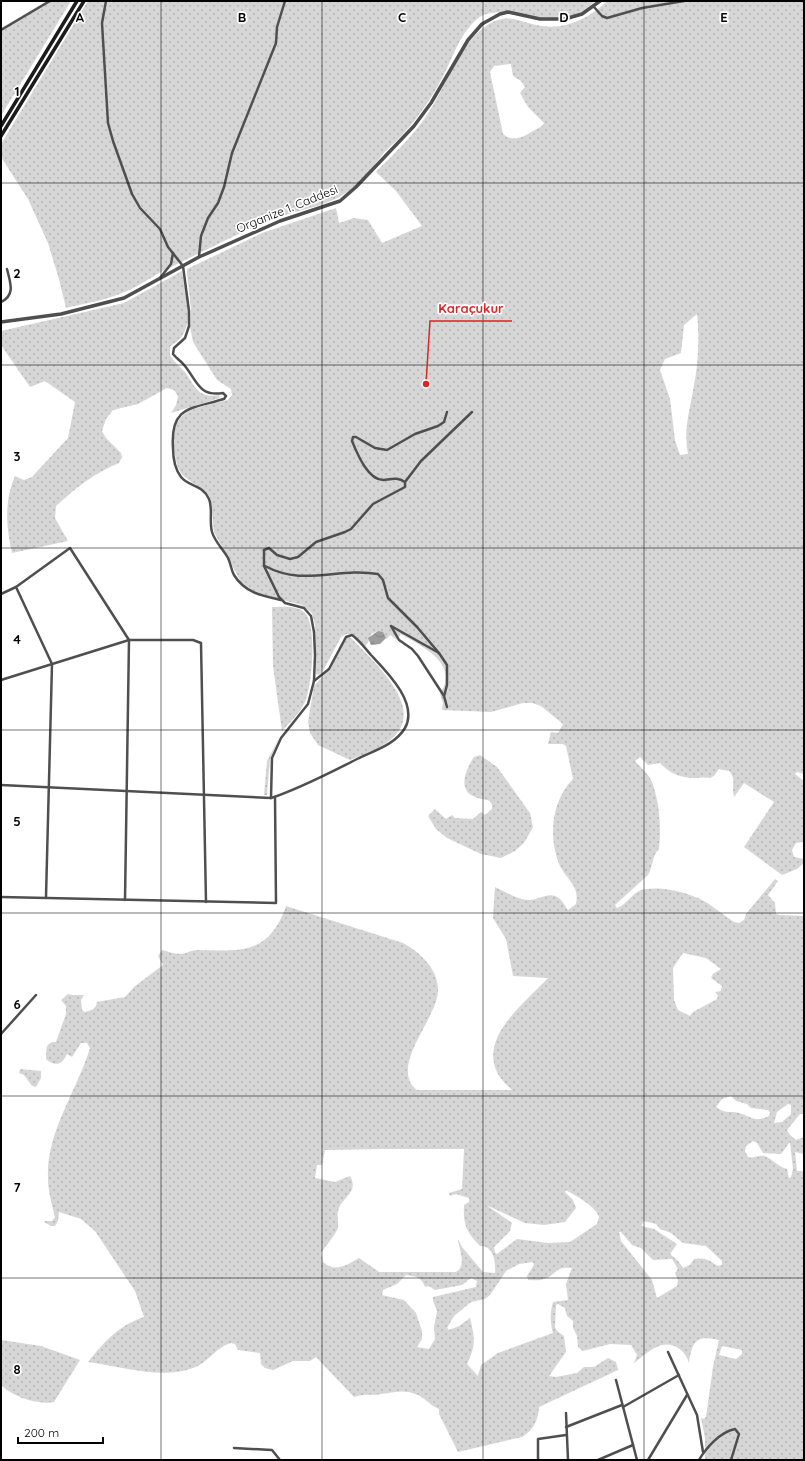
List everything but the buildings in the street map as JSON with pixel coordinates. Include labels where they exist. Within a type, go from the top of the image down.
[{"type":"main road","points":[[1,126],[77,1]]},
{"type":"main road","points":[[1,136],[84,1]]},
{"type":"street","points":[[1,30],[50,1]]},
{"type":"street","points":[[106,1],[102,23],[108,123],[113,141],[132,194],[140,208],[160,229],[173,253],[183,266],[189,311],[189,326],[183,340],[174,348],[173,354],[184,365],[194,382],[201,389],[212,394],[224,393],[226,397],[179,415],[172,432],[176,466],[182,478],[198,486],[207,496],[210,503],[212,531],[228,559],[234,575],[242,586],[253,593],[304,608],[311,616],[314,632],[314,682],[308,704],[281,738],[272,758],[271,798]]},
{"type":"street","points":[[199,257],[201,236],[208,218],[218,203],[224,187],[234,146],[276,44],[277,27],[285,1]]},
{"type":"street","name":"Organize 1. Caddesi","points":[[1,322],[61,314],[124,298],[199,257],[280,221],[340,201],[414,126],[431,103],[468,40],[482,24],[490,18],[508,12],[540,19],[565,19],[582,14],[594,7],[600,1]]},
{"type":"street","points":[[594,7],[602,16],[608,18],[642,8],[684,1]]},
{"type":"street","points":[[159,278],[171,264],[173,253]]},
{"type":"street","points":[[1,302],[8,298],[12,288],[7,269]]},
{"type":"street","points":[[405,482],[397,478],[382,480],[375,478],[361,461],[352,438],[356,437],[375,448],[387,450],[415,434],[438,426],[444,422],[447,412]]},
{"type":"street","points":[[281,600],[264,566],[266,549],[268,548],[277,555],[290,559],[298,557],[316,542],[351,529],[373,504],[404,488],[405,482],[421,461],[472,412]]},
{"type":"street","points":[[1,594],[16,587],[70,548],[129,640],[125,900]]},
{"type":"street","points":[[264,566],[286,576],[303,577],[326,573],[378,574],[383,580],[388,598],[417,627],[447,665],[447,685],[444,696]]},
{"type":"street","points":[[16,587],[52,664],[46,897]]},
{"type":"street","points":[[439,653],[391,626],[399,640],[412,649],[418,656],[444,696],[447,707]]},
{"type":"street","points":[[1,785],[50,786],[271,798],[290,792],[379,750],[402,732],[406,726],[407,713],[400,689],[394,680],[352,635],[346,637],[329,669],[314,682]]},
{"type":"street","points":[[1,680],[129,640],[193,640],[201,643],[206,902]]},
{"type":"street","points":[[1,897],[276,903],[275,797]]},
{"type":"street","points":[[1,1034],[36,995]]},
{"type":"street","points":[[668,1352],[697,1415],[703,1452]]},
{"type":"street","points":[[566,1427],[623,1406],[679,1375]]},
{"type":"street","points":[[616,1380],[637,1460]]},
{"type":"street","points":[[648,1460],[688,1394]]},
{"type":"street","points":[[566,1413],[568,1460]]},
{"type":"street","points":[[699,1460],[703,1452],[708,1447],[729,1431],[736,1430],[738,1434],[731,1460]]},
{"type":"street","points":[[538,1460],[538,1439],[566,1435]]},
{"type":"street","points":[[598,1460],[633,1445]]},
{"type":"street","points":[[234,1448],[272,1450],[280,1460]]},
{"type":"shaded area","points":[[47,1],[71,1],[1,116],[1,28]]},
{"type":"shaded area","points":[[88,1],[595,1],[580,13],[565,18],[551,20],[495,12],[481,16],[463,36],[438,86],[419,115],[408,129],[349,191],[331,201],[276,218],[219,243],[123,293],[105,299],[66,308],[48,243],[28,199],[1,157],[1,144]]},
{"type":"shaded area","points":[[607,1],[804,1],[804,774],[797,772],[795,774],[804,781],[804,842],[796,843],[792,850],[794,857],[804,859],[804,863],[797,869],[782,875],[744,847],[774,802],[744,783],[734,797],[733,777],[729,771],[719,769],[714,776],[710,778],[684,777],[671,772],[660,763],[648,765],[640,757],[635,761],[650,777],[658,805],[660,823],[659,849],[655,854],[648,875],[615,905],[617,908],[620,907],[639,891],[647,889],[665,889],[694,896],[709,904],[734,922],[739,923],[744,920],[746,914],[775,879],[778,881],[768,895],[775,903],[776,914],[804,916],[804,1119],[803,1114],[800,1114],[787,1130],[796,1140],[804,1137],[804,1154],[795,1152],[797,1171],[804,1171],[804,1460],[705,1460],[705,1438],[701,1418],[704,1419],[706,1417],[713,1367],[719,1340],[705,1338],[697,1341],[692,1349],[689,1363],[681,1350],[677,1347],[672,1345],[662,1345],[654,1348],[634,1363],[637,1355],[631,1345],[610,1344],[583,1351],[578,1347],[577,1336],[573,1328],[573,1321],[567,1316],[565,1308],[558,1304],[556,1305],[555,1327],[557,1331],[564,1336],[566,1352],[549,1376],[556,1377],[577,1373],[584,1367],[594,1367],[608,1358],[616,1362],[618,1370],[539,1407],[535,1424],[530,1431],[522,1437],[458,1452],[439,1414],[439,1409],[422,1397],[402,1392],[354,1397],[316,1357],[310,1361],[293,1361],[273,1370],[265,1368],[261,1364],[260,1353],[238,1350],[235,1344],[231,1343],[221,1348],[198,1366],[167,1373],[140,1371],[88,1362],[120,1329],[135,1320],[144,1317],[135,1291],[95,1231],[81,1219],[59,1212],[58,1221],[55,1226],[51,1226],[44,1222],[52,1221],[55,1217],[48,1183],[49,1161],[52,1144],[63,1112],[90,1048],[87,1043],[81,1043],[72,1057],[67,1054],[63,1061],[58,1064],[49,1062],[46,1059],[47,1047],[50,1043],[56,1042],[66,1014],[66,1006],[61,1000],[68,994],[84,995],[81,1000],[82,1010],[84,1012],[93,1009],[97,1002],[125,997],[134,987],[163,965],[158,956],[162,950],[180,954],[195,950],[227,950],[252,947],[262,942],[271,934],[279,922],[286,906],[403,943],[416,951],[432,969],[438,991],[436,1002],[416,1042],[408,1069],[410,1080],[417,1090],[512,1090],[498,1074],[494,1060],[494,1047],[499,1034],[507,1021],[548,978],[513,976],[506,939],[493,918],[495,887],[515,897],[528,900],[549,895],[557,897],[568,910],[576,904],[577,898],[575,888],[560,866],[556,855],[553,832],[556,809],[560,798],[573,779],[566,746],[563,744],[548,744],[551,732],[558,733],[563,724],[541,706],[532,703],[523,703],[491,712],[442,710],[443,703],[440,694],[445,683],[445,673],[442,665],[436,657],[419,644],[401,634],[397,640],[390,635],[387,639],[378,631],[371,634],[368,643],[364,647],[352,634],[346,634],[341,637],[323,671],[319,675],[316,674],[315,625],[312,613],[302,605],[256,593],[241,582],[214,532],[211,499],[204,491],[181,473],[177,464],[175,457],[174,433],[181,417],[197,408],[228,400],[232,395],[231,389],[217,380],[193,342],[190,327],[191,308],[187,269],[262,233],[336,208],[339,223],[354,218],[368,220],[382,243],[422,226],[396,191],[376,172],[420,125],[469,42],[478,32],[489,24],[502,19],[507,18],[546,26],[565,25],[583,19]],"holes":[[[511,64],[513,76],[521,81],[525,87],[520,93],[528,107],[544,123],[542,126],[527,135],[518,138],[508,137],[503,134],[490,72],[494,66]],[[697,314],[698,355],[687,425],[686,438],[688,454],[680,455],[675,440],[670,399],[660,370],[665,359],[681,353],[684,325]],[[683,953],[706,958],[721,969],[713,974],[711,978],[722,986],[721,991],[715,992],[718,996],[717,999],[693,1012],[690,1016],[678,1010],[674,1000],[673,968]],[[731,1096],[736,1101],[747,1104],[751,1108],[768,1110],[770,1113],[769,1116],[764,1118],[754,1119],[739,1113],[726,1112],[716,1107],[722,1099]],[[788,1104],[791,1105],[791,1114],[782,1122],[774,1123],[777,1112]],[[753,1141],[757,1143],[763,1153],[781,1154],[790,1142],[793,1169],[791,1177],[789,1178],[787,1169],[781,1167],[767,1157],[748,1157],[745,1151],[746,1146]],[[464,1149],[462,1189],[449,1193],[450,1196],[456,1194],[469,1198],[469,1202],[464,1205],[466,1227],[471,1236],[480,1246],[485,1246],[491,1251],[495,1264],[495,1273],[483,1272],[462,1247],[458,1239],[462,1262],[461,1266],[456,1272],[379,1272],[359,1258],[341,1267],[332,1267],[323,1262],[321,1253],[337,1229],[338,1211],[341,1204],[350,1194],[353,1186],[350,1176],[335,1182],[315,1178],[317,1165],[322,1165],[325,1150]],[[566,1190],[594,1209],[599,1217],[597,1224],[570,1242],[548,1243],[517,1239],[497,1254],[495,1253],[494,1247],[510,1231],[512,1223],[486,1205],[525,1223],[544,1225],[565,1222],[576,1208],[573,1200],[565,1192]],[[644,1221],[656,1224],[660,1229],[671,1233],[683,1243],[706,1246],[722,1261],[722,1265],[718,1266],[712,1262],[698,1258],[694,1259],[690,1265],[683,1268],[670,1254],[677,1244],[654,1229],[641,1226]],[[619,1232],[621,1232],[632,1245],[641,1248],[653,1260],[672,1259],[678,1269],[675,1273],[678,1280],[677,1286],[657,1298],[652,1280],[621,1241]],[[533,1262],[534,1265],[527,1276],[528,1280],[542,1280],[562,1268],[572,1268],[566,1284],[568,1300],[553,1302],[551,1310],[551,1325],[553,1333],[498,1353],[481,1365],[478,1376],[467,1364],[472,1352],[474,1341],[470,1318],[459,1326],[449,1330],[447,1328],[454,1316],[471,1302],[485,1299],[490,1295],[506,1271],[519,1264]],[[406,1275],[420,1279],[425,1287],[429,1286],[435,1290],[462,1285],[471,1278],[477,1281],[476,1287],[433,1297],[437,1311],[434,1327],[435,1339],[429,1349],[417,1347],[422,1339],[422,1331],[416,1313],[404,1300],[382,1295],[383,1290],[397,1284]],[[722,1346],[742,1350],[742,1354],[736,1359],[719,1355]]]},
{"type":"shaded area","points":[[182,271],[188,304],[186,329],[182,336],[170,347],[170,355],[198,390],[206,395],[219,395],[220,398],[171,413],[176,405],[178,396],[174,390],[167,388],[138,404],[113,410],[106,419],[102,431],[106,438],[121,453],[122,457],[119,463],[101,471],[56,506],[55,518],[68,541],[12,553],[7,524],[11,485],[15,476],[24,480],[32,477],[68,438],[75,402],[45,381],[30,387],[1,345],[1,331],[124,303]]},
{"type":"shaded area","points":[[272,607],[293,607],[301,610],[308,619],[311,629],[312,656],[308,694],[298,714],[282,731],[273,666]]},
{"type":"shaded area","points":[[346,638],[351,638],[379,667],[397,691],[402,704],[404,716],[401,727],[392,739],[378,748],[350,760],[318,745],[310,733],[308,722],[314,686],[331,667]]},
{"type":"shaded area","points":[[279,738],[270,759],[267,795],[264,795],[267,761]]},
{"type":"shaded area","points":[[480,755],[497,767],[530,813],[533,827],[524,843],[515,851],[501,858],[481,854],[447,838],[436,829],[428,816],[435,809],[446,819],[452,815],[455,818],[473,819],[481,812],[485,815],[492,809],[490,801],[475,797],[468,793],[465,788],[464,783],[466,772],[474,757]]},
{"type":"shaded area","points":[[20,1069],[41,1071],[41,1078],[36,1087],[32,1086],[24,1075],[19,1073]]},
{"type":"shaded area","points":[[1,1340],[41,1346],[80,1360],[54,1402],[47,1403],[26,1399],[12,1393],[1,1385]]},
{"type":"water","points":[[378,631],[383,632],[386,638],[380,644],[371,645],[368,638]]},
{"type":"place","name":"Karaçukur","points":[[426,384]]}]
